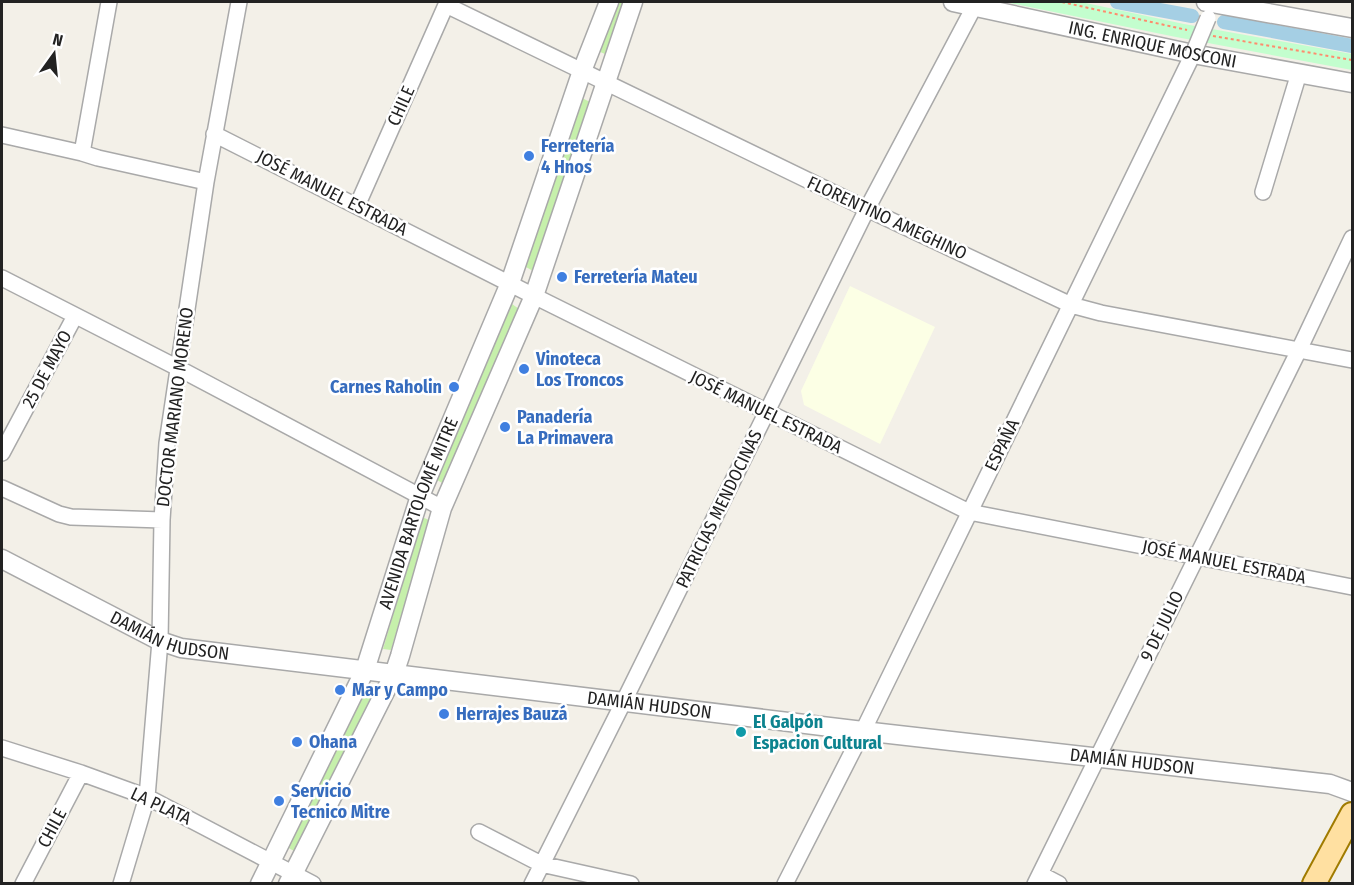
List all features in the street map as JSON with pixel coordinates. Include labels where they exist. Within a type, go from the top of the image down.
[{"type":"main road","points":[[1314,884],[1353,814]]},
{"type":"street","points":[[82,153],[109,2]]},
{"type":"street","name":"DOCTOR MARIANO MORENO","points":[[121,884],[147,797],[160,641],[162,520],[167,444],[206,182],[239,2]]},
{"type":"street","name":"AVENIDA BARTOLOMÉ MITRE","points":[[260,884],[365,670],[420,496],[510,283],[582,71],[609,2]]},
{"type":"street","name":"AVENIDA BARTOLOMÉ MITRE","points":[[291,878],[394,674],[442,508],[534,296],[633,2]]},
{"type":"street","name":"ING. ENRIQUE MOSCONI","points":[[953,2],[1193,54],[1353,83]]},
{"type":"street","points":[[1211,2],[1353,28]]},
{"type":"street","name":"ESPAÑA","points":[[785,884],[863,731],[1193,54],[1211,2]]},
{"type":"street","name":"FLORENTINO AMEGHINO","points":[[446,5],[1071,305],[1101,313],[1353,360]]},
{"type":"street","name":"CHILE","points":[[357,206],[446,5]]},
{"type":"street","name":"PATRICIAS MENDOCINAS","points":[[532,884],[867,209],[974,7]]},
{"type":"street","points":[[1263,192],[1299,73]]},
{"type":"street","name":"JOSÉ MANUEL ESTRADA","points":[[214,134],[969,512],[1353,587]]},
{"type":"street","points":[[2,135],[206,182]]},
{"type":"street","name":"9 DE JULIO","points":[[1038,879],[1353,238]]},
{"type":"street","points":[[2,278],[442,508]]},
{"type":"street","name":"25 DE MAYO","points":[[2,453],[75,316]]},
{"type":"street","points":[[2,488],[71,518],[162,520]]},
{"type":"street","name":"DAMIÁN HUDSON","points":[[2,559],[160,641],[181,648],[863,731],[1330,784],[1353,792]]},
{"type":"street","name":"LA PLATA","points":[[2,748],[147,797],[271,862],[291,878],[313,884]]},
{"type":"street","name":"CHILE","points":[[23,884],[81,773]]},
{"type":"street","points":[[479,832],[541,864],[631,884]]},
{"type":"street","points":[[1038,879],[1059,884]]},
{"type":"shaded area","points":[[850,286],[935,327],[880,444],[804,405],[801,391]]},
{"type":"green space","points":[[617,2],[624,2],[605,54],[598,51]]},
{"type":"green space","points":[[1005,2],[1081,2],[1184,24],[1352,54],[1352,70],[1176,37]]},
{"type":"green space","points":[[582,98],[590,102],[533,271],[526,267]]},
{"type":"green space","points":[[512,304],[519,309],[444,484],[437,480]]},
{"type":"green space","points":[[422,517],[429,520],[391,650],[383,649]]},
{"type":"green space","points":[[366,691],[374,692],[294,851],[287,847]]},
{"type":"waterway","points":[[1117,2],[1192,16]]},
{"type":"waterway","points":[[1224,22],[1352,46]]},
{"type":"place","name":"Ferretería 4 Hnos","points":[[529,156]]},
{"type":"place","name":"Ferretería Mateu","points":[[562,277]]},
{"type":"place","name":"Vinoteca Los Troncos","points":[[524,369]]},
{"type":"place","name":"Carnes Raholin","points":[[454,387]]},
{"type":"place","name":"Panadería La Primavera","points":[[505,427]]},
{"type":"place","name":"Mar y Campo","points":[[340,690]]},
{"type":"place","name":"Herrajes Bauzá","points":[[444,714]]},
{"type":"place","name":"El Galpón Espacion Cultural","points":[[741,732]]},
{"type":"place","name":"Ohana","points":[[297,742]]},
{"type":"place","name":"Servicio Tecnico Mitre","points":[[279,801]]}]
